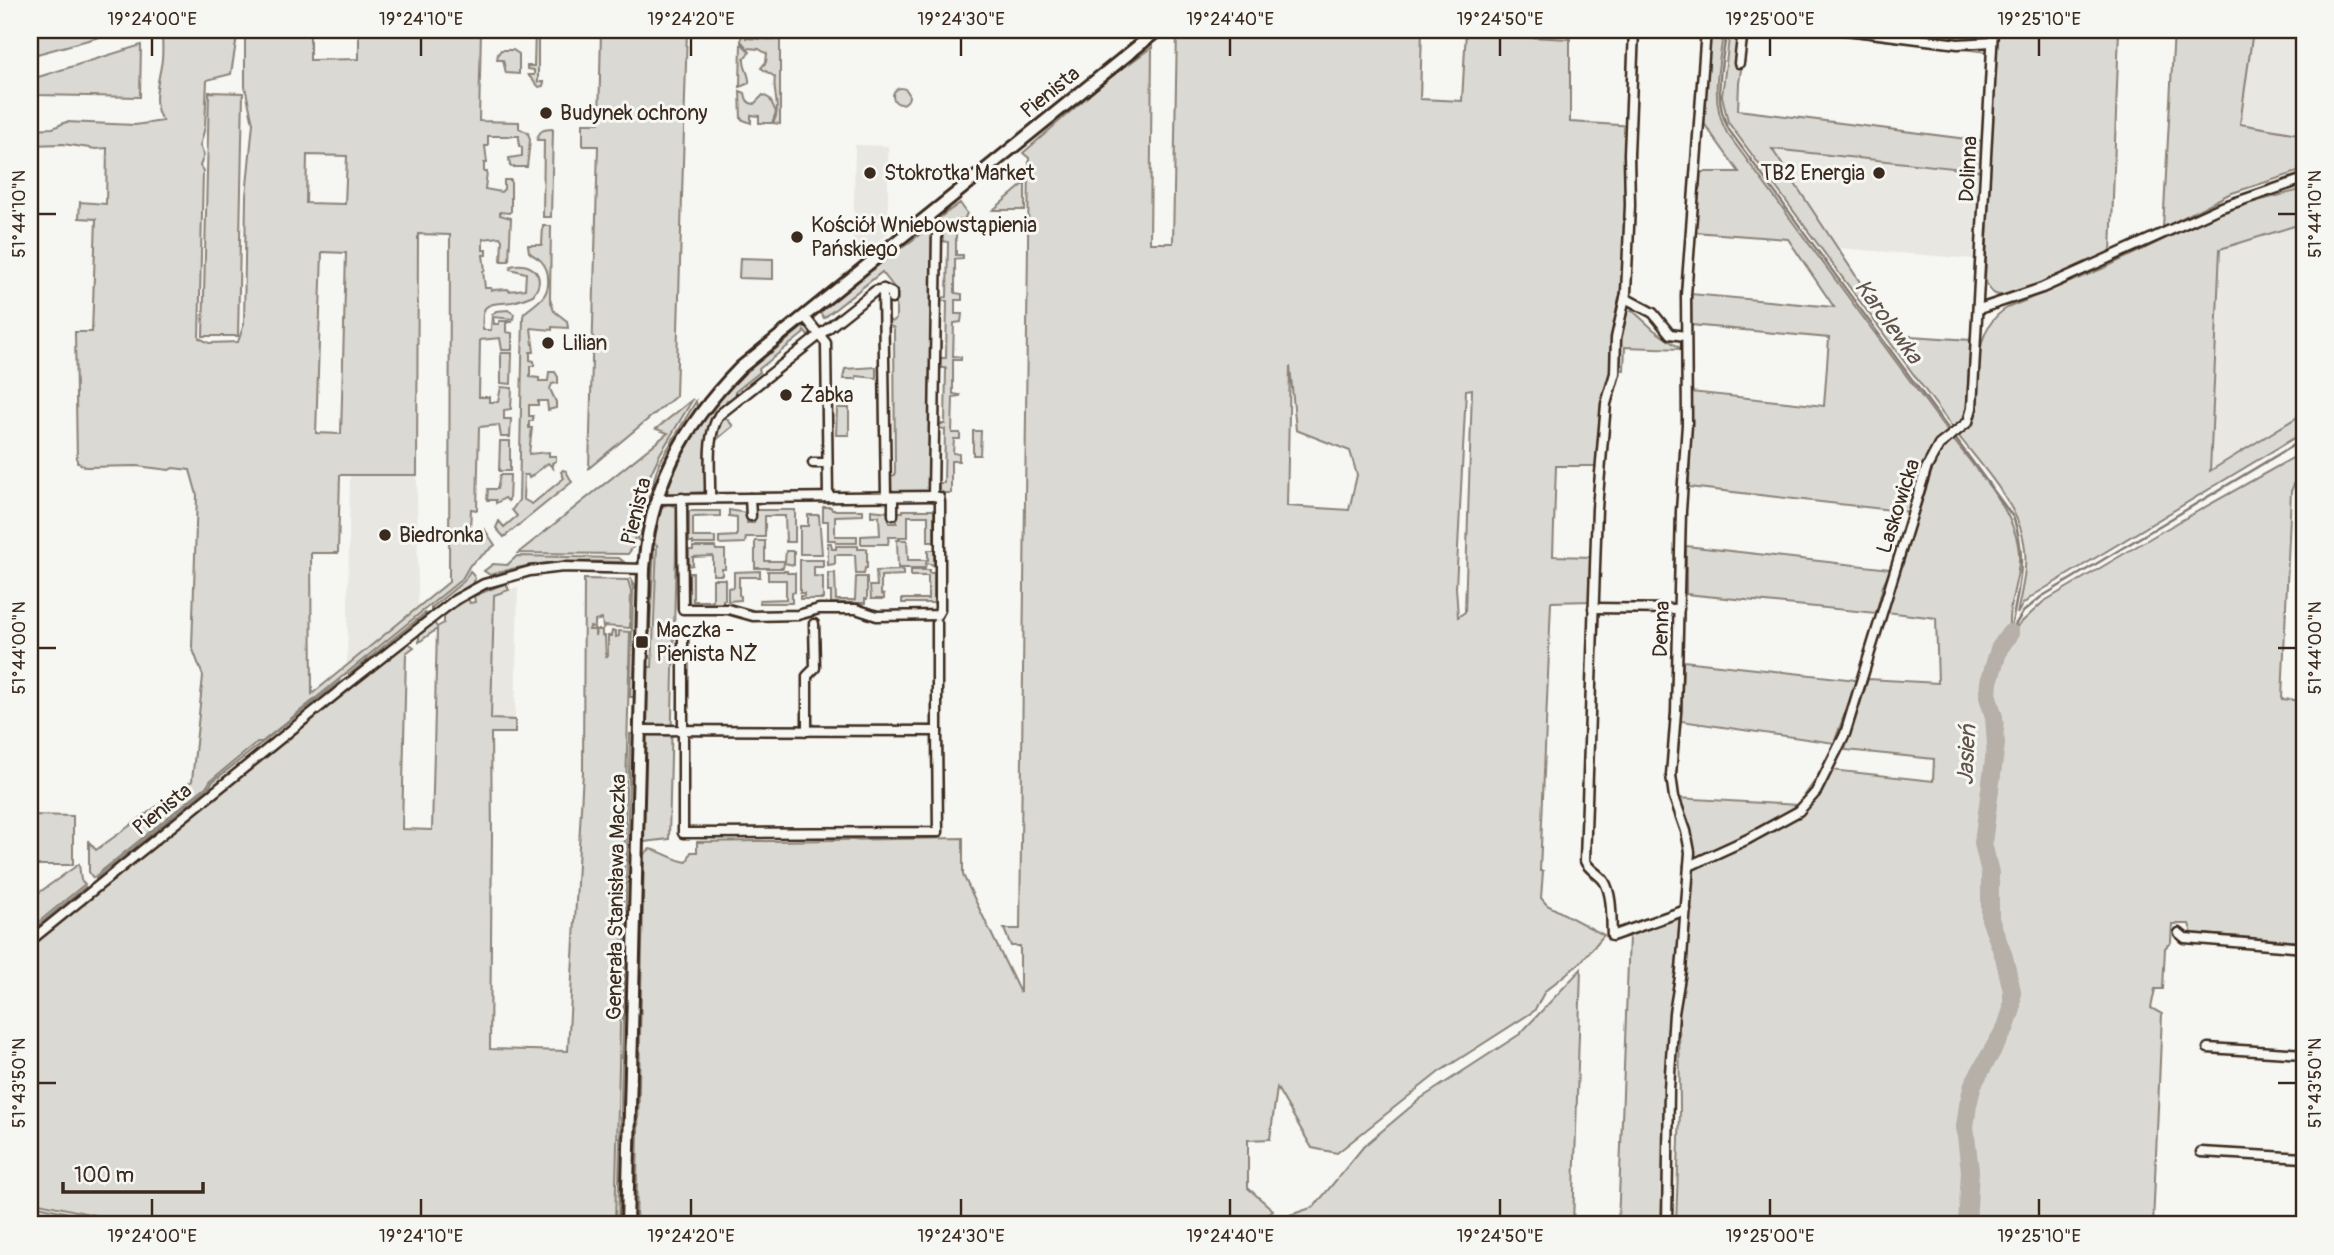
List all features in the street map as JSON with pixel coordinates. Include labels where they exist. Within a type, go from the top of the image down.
[{"type":"street","name":"Pienista","points":[[30,942],[455,600],[484,584],[530,571],[563,567],[644,569],[649,527],[656,499],[678,446],[707,404],[740,368],[1158,30]]},
{"type":"street","points":[[1634,30],[1625,298],[1616,338],[1615,373],[1606,404],[1599,478],[1585,861],[1590,870],[1604,881],[1607,889],[1612,936],[1686,910]]},
{"type":"street","name":"Denna","points":[[1667,1225],[1669,1089],[1690,852],[1674,797],[1671,775],[1676,712],[1681,511],[1687,424],[1685,336],[1690,230],[1706,30]]},
{"type":"street","points":[[1739,63],[1743,30]]},
{"type":"street","points":[[1847,30],[1958,44],[1992,42]]},
{"type":"street","name":"Dolinna","points":[[1979,309],[1993,30]]},
{"type":"street","points":[[1979,309],[2042,288],[2219,208],[2304,179]]},
{"type":"street","points":[[928,216],[937,232],[933,496]]},
{"type":"street","points":[[710,498],[710,442],[719,415],[875,291],[883,289],[891,293],[892,299]]},
{"type":"street","points":[[883,289],[890,497],[893,515]]},
{"type":"street","points":[[1625,298],[1653,313],[1670,334],[1685,336]]},
{"type":"street","name":"Laskowicka","points":[[1689,866],[1748,839],[1799,810],[1816,792],[1845,734],[1926,469],[1945,439],[1969,419],[1979,309]]},
{"type":"street","points":[[804,316],[827,346],[828,497]]},
{"type":"street","points":[[813,463],[827,463]]},
{"type":"street","points":[[656,499],[682,498],[933,496],[939,497],[940,610],[937,615],[877,616],[856,609],[819,609],[798,615],[753,616],[728,609],[683,609],[682,498]]},
{"type":"street","points":[[750,498],[751,516]]},
{"type":"street","name":"Generała Stanisława Maczka","points":[[628,1225],[644,569]]},
{"type":"street","points":[[1593,608],[1679,609]]},
{"type":"street","points":[[807,731],[807,676],[815,668],[814,624]]},
{"type":"street","points":[[683,638],[683,833],[938,832],[937,624]]},
{"type":"street","points":[[639,730],[937,731]]},
{"type":"street","points":[[2179,933],[2185,938],[2304,948]]},
{"type":"street","points":[[2208,1048],[2304,1054]]},
{"type":"street","points":[[2201,1152],[2304,1158]]},
{"type":"shaded area","points":[[30,30],[125,30],[30,56]]},
{"type":"shaded area","points":[[162,30],[238,30],[231,74],[207,80],[205,127],[200,146],[204,155],[200,166],[203,171],[199,338],[209,343],[238,342],[244,324],[246,196],[253,123],[245,87],[245,30],[310,30],[310,60],[359,59],[359,30],[481,30],[479,121],[519,122],[519,128],[528,133],[530,140],[527,167],[512,167],[509,158],[522,156],[519,136],[488,136],[488,146],[485,146],[487,163],[484,163],[484,172],[487,172],[485,189],[501,192],[504,189],[504,180],[511,180],[511,211],[500,212],[500,215],[511,218],[509,261],[501,261],[500,237],[483,239],[483,250],[486,250],[486,255],[483,255],[485,288],[509,291],[525,289],[526,273],[510,269],[511,266],[519,265],[525,265],[536,272],[539,282],[533,295],[512,302],[492,304],[483,313],[483,330],[491,330],[492,315],[496,311],[508,310],[514,314],[513,319],[493,317],[494,324],[499,324],[499,321],[513,321],[506,323],[506,332],[512,333],[512,350],[502,350],[500,338],[480,340],[479,397],[489,397],[489,402],[498,402],[501,387],[512,388],[511,409],[504,410],[504,419],[511,419],[510,437],[501,437],[499,425],[479,427],[477,510],[471,509],[470,530],[478,530],[479,537],[484,537],[485,530],[495,545],[470,565],[462,579],[93,878],[89,872],[89,842],[96,850],[192,781],[203,676],[192,647],[197,495],[190,470],[137,466],[86,467],[77,462],[75,332],[92,332],[96,219],[79,218],[80,202],[106,204],[107,148],[63,144],[30,145],[30,129],[53,128],[66,122],[135,125],[163,121],[156,99],[162,59]],"holes":[[[307,155],[347,156],[345,204],[306,203]],[[418,234],[450,235],[449,582],[312,694],[311,553],[338,553],[340,475],[417,475]],[[322,252],[346,253],[341,434],[316,433]]]},
{"type":"shaded area","points":[[535,30],[538,30],[538,82],[544,82],[543,86],[539,87],[528,75],[534,75],[534,70],[527,69],[527,66],[534,66]]},
{"type":"shaded area","points":[[601,30],[687,30],[676,396],[589,468],[598,146],[583,146],[583,123],[599,123]]},
{"type":"shaded area","points":[[742,30],[746,30],[746,38],[780,40],[780,124],[773,123],[777,112],[775,77],[761,68],[766,62],[767,54],[759,49],[747,48],[741,41]]},
{"type":"shaded area","points":[[1177,30],[1422,30],[1420,99],[1462,101],[1466,30],[1531,30],[1531,37],[1570,39],[1570,122],[1635,126],[1630,287],[1621,287],[1619,303],[1627,312],[1632,310],[1681,349],[1625,347],[1624,370],[1613,368],[1601,402],[1598,466],[1556,466],[1553,556],[1593,557],[1590,601],[1551,602],[1540,871],[1543,871],[1541,898],[1547,905],[1604,935],[1581,962],[1545,991],[1534,1011],[1439,1072],[1337,1153],[1312,1148],[1277,1088],[1270,1139],[1248,1140],[1248,1188],[1273,1210],[1257,1225],[636,1225],[644,854],[650,849],[687,862],[691,852],[697,852],[697,842],[963,838],[963,875],[1020,993],[1020,946],[1011,946],[1004,929],[1020,929],[1029,158],[1023,153],[1103,83],[1152,47],[1150,243],[1173,243]],"holes":[[[1290,366],[1296,430],[1350,451],[1357,475],[1349,510],[1287,506]],[[1472,389],[1465,612],[1458,617],[1456,587],[1466,390]]]},
{"type":"shaded area","points":[[1709,30],[1724,30],[1717,95],[1721,121],[1727,133],[1948,432],[1939,439],[1927,458],[1909,512],[1689,487],[1691,392],[1824,406],[1829,338],[1691,325],[1691,294],[1834,307],[1788,239],[1694,232],[1699,172],[1739,172],[1703,122]]},
{"type":"shaded area","points":[[1730,30],[1747,30],[1738,110],[1982,141],[1981,171],[1772,149],[1895,335],[1971,340],[1966,414],[1960,424],[1953,428],[1728,122],[1722,96]]},
{"type":"shaded area","points":[[1797,30],[1987,30],[1987,52]]},
{"type":"shaded area","points":[[1997,30],[2119,30],[2111,253],[2019,292],[2002,295],[1994,293],[1985,279]]},
{"type":"shaded area","points":[[2174,30],[2253,30],[2240,124],[2304,135],[2304,170],[2229,194],[2163,228]]},
{"type":"shaded area","points":[[2253,30],[2304,30],[2304,135],[2240,125]]},
{"type":"shaded area","points":[[741,43],[750,52],[744,58],[749,83],[740,87]]},
{"type":"shaded area","points":[[141,45],[140,97],[36,95],[35,78]]},
{"type":"shaded area","points":[[501,50],[513,50],[519,54],[519,74],[506,73],[503,60],[497,60]]},
{"type":"shaded area","points":[[898,88],[904,88],[909,96],[907,102],[898,104],[893,99],[893,93]]},
{"type":"shaded area","points":[[740,91],[754,104],[763,95],[770,99],[776,112],[772,123],[759,123],[759,116],[751,115],[751,123],[741,119]]},
{"type":"shaded area","points":[[209,92],[243,93],[238,336],[203,336]]},
{"type":"shaded area","points":[[553,129],[551,217],[543,217],[544,140],[537,140],[542,131]]},
{"type":"shaded area","points":[[855,145],[888,146],[888,233],[858,259],[853,253]]},
{"type":"shaded area","points":[[1771,148],[1981,171],[1973,259],[1839,248]]},
{"type":"shaded area","points":[[1025,183],[1025,210],[993,210]]},
{"type":"shaded area","points":[[2304,189],[2304,223],[2220,249],[2210,471],[2304,413],[2304,432],[2034,595],[2023,604],[2017,614],[2025,566],[2022,534],[2000,489],[1958,435],[1975,418],[1979,357],[1987,330],[1995,318],[2007,308],[2104,268],[2227,209]]},
{"type":"shaded area","points":[[960,203],[967,213],[964,220],[956,220],[956,255],[963,255],[963,258],[955,259],[955,293],[962,294],[962,300],[955,300],[955,314],[962,314],[961,322],[954,323],[953,356],[961,357],[961,360],[953,360],[953,394],[960,396],[953,397],[952,433],[960,433],[960,439],[954,439],[953,453],[959,454],[959,461],[951,461],[951,493],[939,493],[938,483],[944,483],[945,429],[938,428],[938,424],[945,424],[946,368],[939,368],[939,358],[946,358],[947,301],[940,301],[940,298],[947,297],[948,242],[941,241],[939,218]]},
{"type":"shaded area","points":[[2304,223],[2304,413],[2210,471],[2220,249]]},
{"type":"shaded area","points":[[543,226],[551,226],[550,299],[554,311],[567,321],[568,328],[531,328],[534,352],[530,352],[530,360],[534,361],[534,366],[530,366],[530,377],[548,381],[549,372],[555,372],[558,383],[552,384],[550,389],[556,408],[548,410],[547,401],[529,405],[529,416],[533,416],[533,421],[529,421],[529,428],[532,428],[529,454],[549,452],[549,456],[556,456],[556,461],[552,463],[553,468],[548,463],[529,478],[524,475],[523,499],[532,504],[564,478],[561,472],[563,470],[572,482],[504,537],[496,528],[499,521],[504,527],[517,516],[512,510],[519,500],[523,317],[524,313],[545,295],[548,285],[545,266],[529,252],[528,245],[542,245]]},
{"type":"shaded area","points":[[928,228],[933,233],[934,241],[929,491],[895,493],[890,488],[889,476],[895,475],[894,328],[888,325],[888,319],[892,322],[896,319],[896,290],[882,272],[824,318],[819,311],[891,253]]},
{"type":"shaded area","points":[[740,258],[773,259],[773,279],[739,278]]},
{"type":"shaded area","points":[[804,326],[810,329],[810,338],[804,331],[759,369],[760,372],[735,392],[737,396],[729,402],[727,400],[719,411],[713,422],[706,451],[704,492],[669,494],[666,490],[668,481],[701,421],[729,387],[768,351],[771,353]]},
{"type":"shaded area","points":[[501,353],[512,353],[511,384],[501,383]]},
{"type":"shaded area","points":[[876,367],[876,378],[856,376],[856,379],[843,379],[845,369]]},
{"type":"shaded area","points":[[693,399],[651,473],[633,547],[628,554],[518,553],[668,433],[656,429]]},
{"type":"shaded area","points":[[696,401],[697,407],[677,439],[662,472],[649,505],[640,542],[637,539],[638,532],[659,463]]},
{"type":"shaded area","points":[[837,408],[849,408],[849,435],[836,435]]},
{"type":"shaded area","points":[[724,416],[733,426],[715,441],[719,422]]},
{"type":"shaded area","points":[[973,431],[981,431],[980,455],[973,455]]},
{"type":"shaded area","points":[[1953,439],[2006,512],[2018,545],[2019,562],[2009,617],[2010,633],[2043,602],[2296,456],[2299,473],[2291,491],[2282,699],[2304,701],[2304,942],[2192,933],[2189,924],[2172,924],[2171,942],[2165,948],[2163,989],[2155,989],[2151,1008],[2162,1014],[2153,1225],[1676,1225],[1680,1111],[1679,1014],[1685,974],[1694,851],[1678,798],[1798,805],[1823,769],[1933,781],[1934,759],[1845,750],[1868,679],[1938,683],[1936,618],[1886,612],[1933,467],[1941,451]]},
{"type":"shaded area","points":[[500,441],[510,441],[510,471],[499,471]]},
{"type":"shaded area","points":[[350,475],[417,475],[418,607],[347,666]]},
{"type":"shaded area","points":[[500,475],[510,475],[509,500],[505,498],[496,503],[496,500],[487,500],[488,489],[497,489]]},
{"type":"shaded area","points":[[668,504],[677,507],[669,839],[643,842],[647,667],[652,667],[657,545],[652,543],[659,508]]},
{"type":"shaded area","points":[[823,507],[831,507],[832,510],[863,510],[863,515],[835,516],[835,536],[857,536],[857,543],[836,543],[835,540],[828,540],[828,521],[823,521]]},
{"type":"shaded area","points":[[729,510],[747,513],[747,523],[754,523],[755,510],[795,510],[795,542],[786,542],[785,516],[765,516],[765,537],[746,537],[745,543],[719,544],[719,537],[737,536],[737,517],[729,516]]},
{"type":"shaded area","points":[[871,510],[889,512],[889,523],[897,523],[897,512],[934,510],[934,542],[928,542],[928,516],[908,516],[908,537],[889,537],[888,544],[861,544],[861,536],[880,535],[879,516],[871,516]]},
{"type":"shaded area","points":[[689,511],[720,511],[720,516],[693,517],[693,537],[715,537],[715,544],[689,542]]},
{"type":"shaded area","points":[[808,515],[819,515],[822,554],[800,554],[800,526],[808,526]]},
{"type":"shaded area","points":[[897,540],[907,540],[908,560],[928,560],[928,550],[934,550],[934,565],[926,563],[925,568],[898,568]]},
{"type":"shaded area","points":[[755,541],[765,541],[765,561],[785,561],[786,551],[794,551],[794,565],[784,563],[783,568],[755,568]]},
{"type":"shaded area","points":[[828,543],[831,543],[832,549],[836,549],[836,546],[858,546],[858,549],[867,549],[867,568],[864,574],[856,574],[855,555],[835,555],[835,564],[828,565]]},
{"type":"shaded area","points":[[1686,546],[1891,569],[1876,613],[1686,594]]},
{"type":"shaded area","points":[[693,547],[725,550],[725,569],[722,569],[722,575],[713,575],[713,556],[693,557],[693,565],[689,566],[689,550],[693,550]]},
{"type":"shaded area","points":[[651,549],[654,549],[648,632]]},
{"type":"shaded area","points":[[517,556],[619,558],[624,562],[540,564],[490,575],[484,571],[493,564],[507,565]]},
{"type":"shaded area","points":[[800,560],[823,560],[823,567],[814,567],[814,576],[823,577],[823,599],[800,599],[804,593],[800,593]]},
{"type":"shaded area","points":[[903,570],[903,575],[881,576],[881,594],[884,599],[871,599],[870,586],[877,586],[876,571]]},
{"type":"shaded area","points":[[911,570],[929,570],[929,573],[934,573],[934,603],[902,603],[902,599],[928,599],[928,576],[911,576]]},
{"type":"shaded area","points":[[470,571],[475,578],[474,582],[431,611],[431,608],[464,581]]},
{"type":"shaded area","points":[[760,571],[760,577],[739,577],[741,600],[728,601],[728,588],[734,587],[734,572]]},
{"type":"shaded area","points":[[768,571],[795,573],[792,603],[760,603],[760,600],[786,599],[786,580],[768,580]]},
{"type":"shaded area","points":[[689,573],[693,573],[693,601],[713,601],[713,579],[725,579],[723,604],[689,604]]},
{"type":"shaded area","points":[[828,573],[835,573],[836,600],[855,600],[856,577],[867,577],[865,603],[831,603]]},
{"type":"shaded area","points":[[631,578],[637,590],[634,697],[630,697],[633,590]]},
{"type":"shaded area","points":[[584,579],[628,580],[631,591],[630,628],[603,628],[602,619],[595,621],[595,628],[590,627],[589,630],[595,630],[595,636],[597,630],[602,630],[606,657],[608,636],[611,636],[612,631],[616,631],[616,637],[619,636],[619,631],[630,632],[615,1225],[139,1225],[30,1201],[30,948],[408,643],[414,647],[406,653],[402,829],[432,830],[437,629],[419,642],[419,635],[434,623],[437,627],[444,623],[444,615],[468,599],[470,603],[475,602],[474,596],[506,583],[509,590],[494,595],[491,719],[515,720],[515,733],[491,733],[490,1049],[568,1051],[583,771]]},
{"type":"shaded area","points":[[518,587],[515,719],[491,720],[494,594]]},
{"type":"shaded area","points":[[427,614],[353,674],[348,675]]},
{"type":"shaded area","points":[[1683,661],[1857,680],[1834,743],[1681,721]]},
{"type":"shaded area","points":[[339,682],[337,687],[102,877],[95,879],[212,782]]},
{"type":"shaded area","points":[[630,734],[634,734],[622,1225],[618,1225]]},
{"type":"shaded area","points":[[30,815],[73,816],[73,865],[30,865]]},
{"type":"shaded area","points":[[79,864],[81,880],[85,884],[30,929],[30,899]]},
{"type":"shaded area","points":[[86,886],[82,893],[30,935],[32,930]]},
{"type":"shaded area","points":[[1678,917],[1681,920],[1668,1035],[1661,1225],[1618,1225],[1629,936]]},
{"type":"shaded area","points":[[1581,969],[1573,1225],[1276,1225],[1290,1215],[1314,1207],[1364,1146],[1420,1099],[1520,1034]]},
{"type":"shaded area","points":[[30,1204],[121,1225],[30,1225]]},
{"type":"waterway","name":"Karolewka","points":[[1727,30],[1720,93],[1721,106],[1729,130],[2013,517],[2018,532],[2021,561],[2010,633]]},
{"type":"waterway","name":"Jasień","points":[[2012,630],[2023,612],[2041,597],[2304,439]]},
{"type":"waterway","name":"Jasień","points":[[1967,1225],[1970,1171],[1965,1127],[1968,1105],[1973,1084],[2006,1027],[2012,1009],[2012,991],[2004,957],[1990,919],[1990,873],[1983,843],[1996,744],[1994,717],[1988,697],[1989,682],[1999,649],[2010,633]]},
{"type":"place","name":"Budynek ochrony","points":[[546,113]]},
{"type":"place","name":"Stokrotka Market","points":[[870,173]]},
{"type":"place","name":"TB2 Energia","points":[[1879,173]]},
{"type":"place","name":"Kościół Wniebowstąpienia Pańskiego","points":[[797,237]]},
{"type":"place","name":"Lilian","points":[[548,343]]},
{"type":"place","name":"Żabka","points":[[786,395]]},
{"type":"place","name":"Biedronka","points":[[385,535]]},
{"type":"place","name":"Maczka - Pienista NŻ","points":[[642,642]]}]
